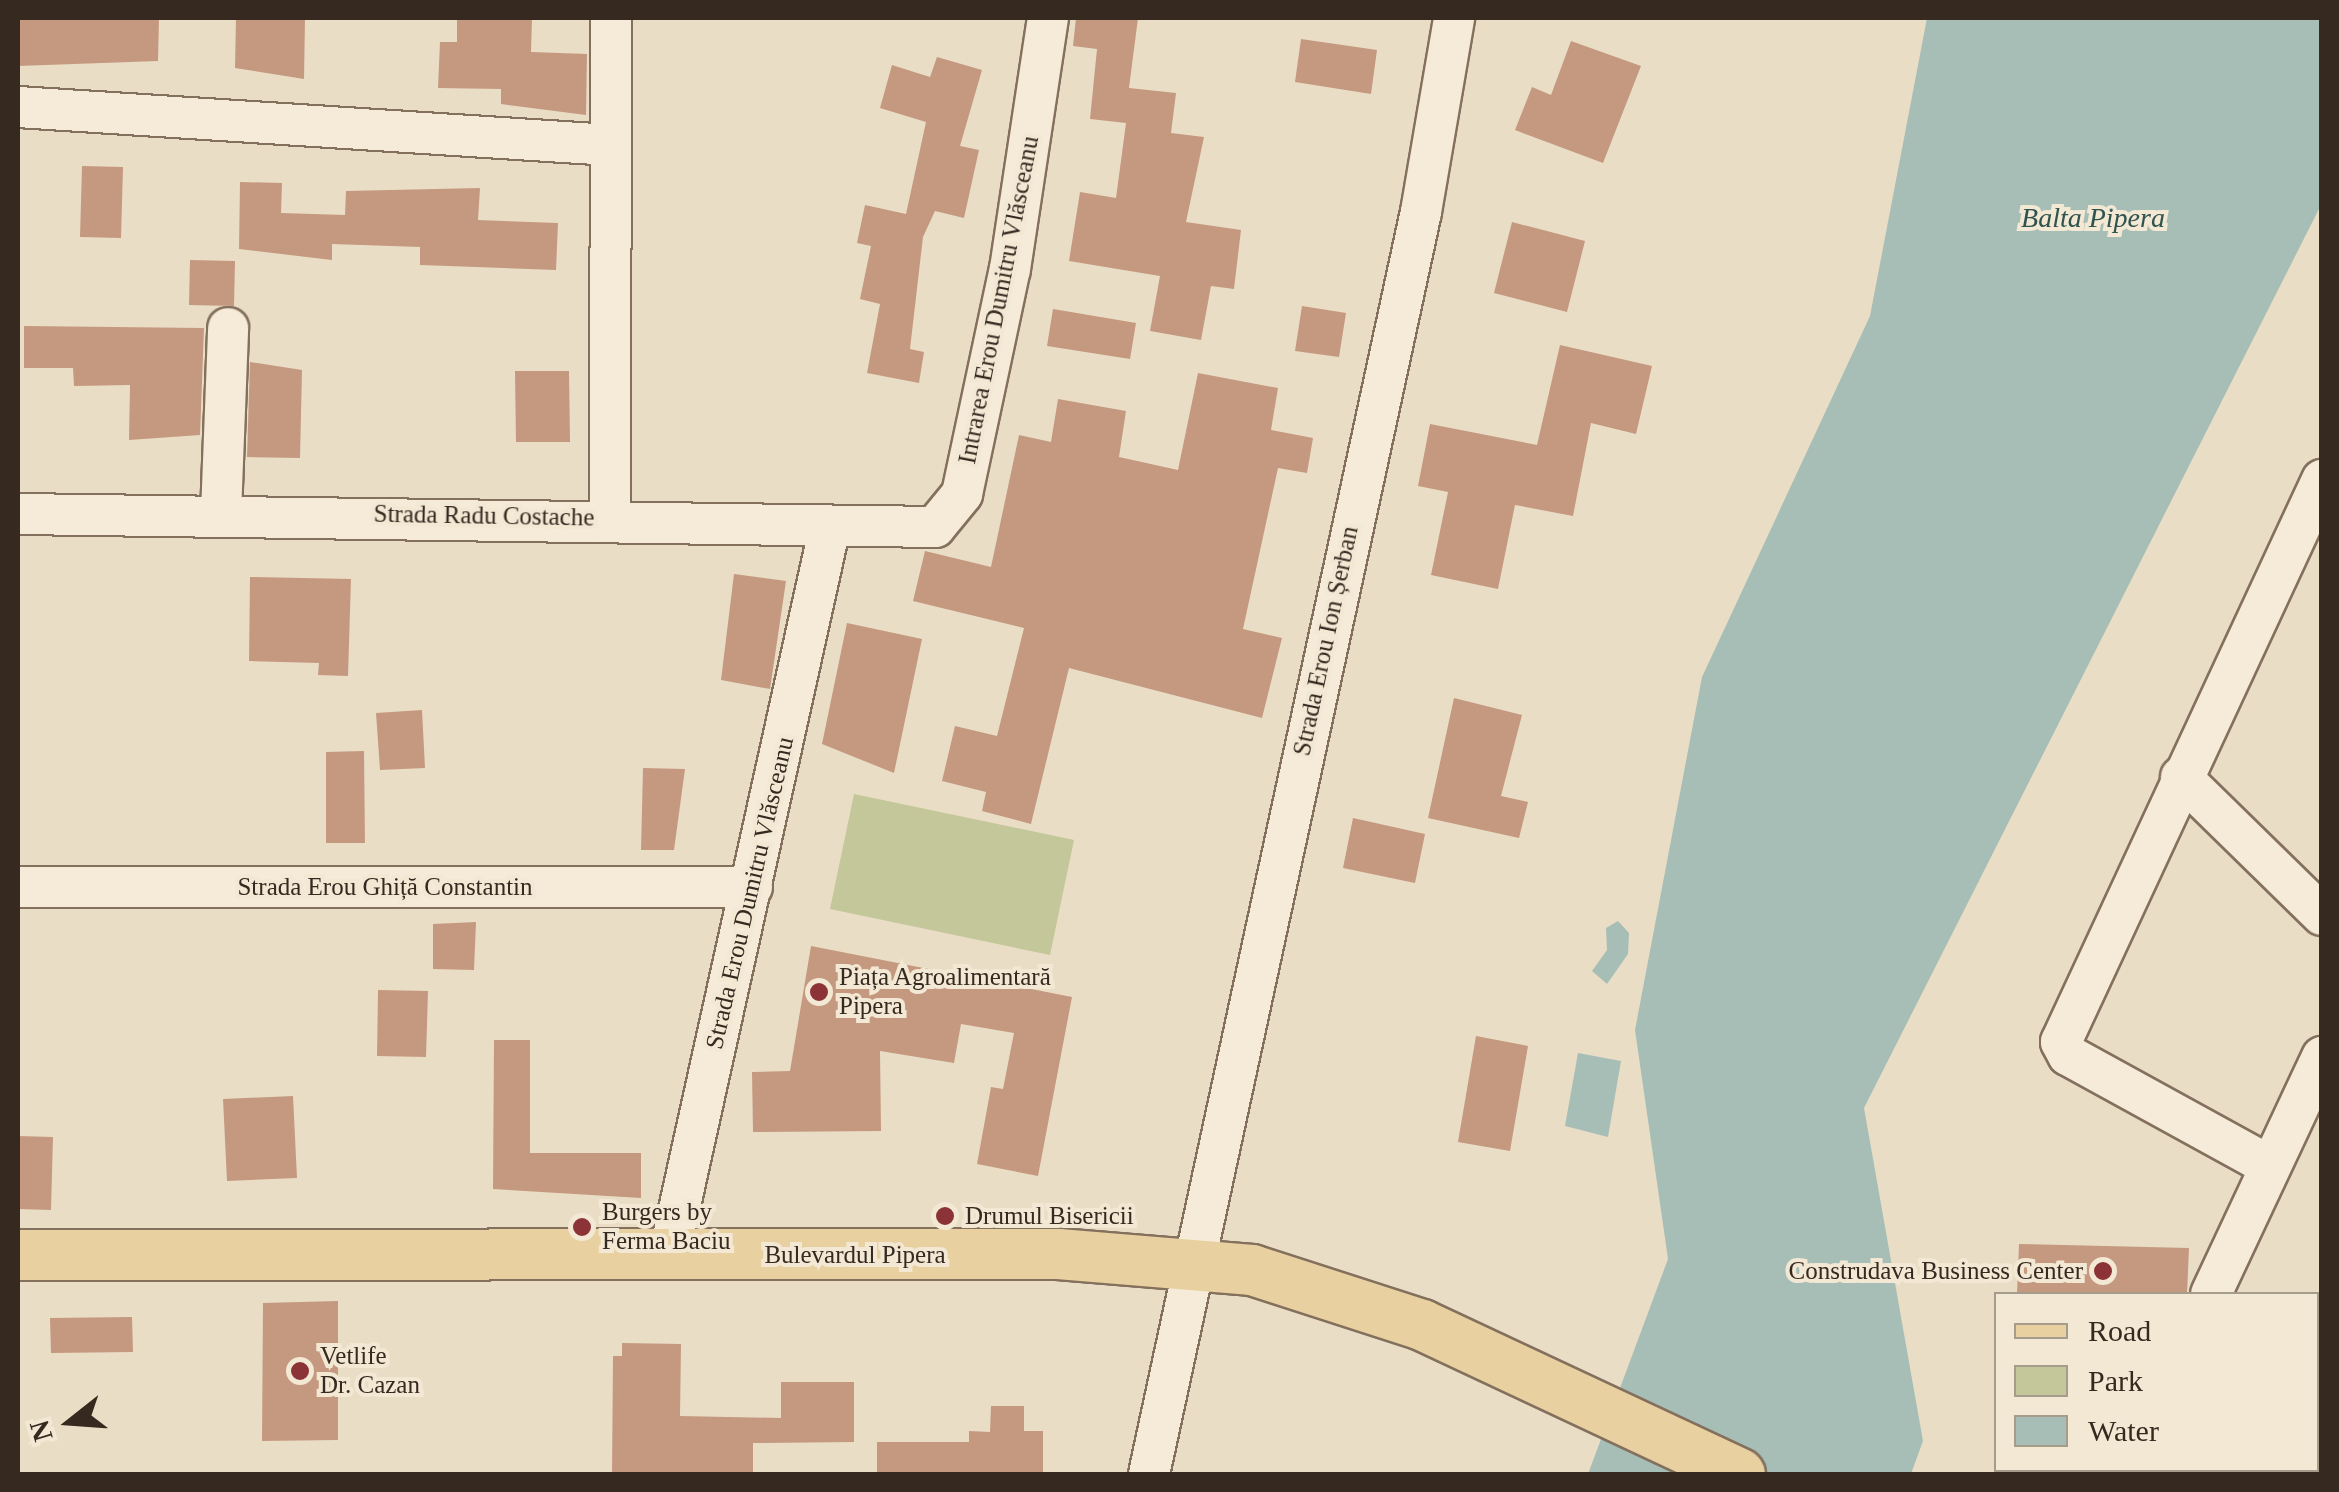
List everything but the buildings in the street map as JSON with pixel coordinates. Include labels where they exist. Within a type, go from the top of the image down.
[{"type":"main road","name":"Bulevardul Pipera","points":[[18,1255],[669,1255],[1192,1263],[1328,1290],[1740,1474]]},
{"type":"street","points":[[610,520],[611,18]]},
{"type":"street","name":"Intrarea Erou Dumitru Vlăsceanu","points":[[948,519],[962,494],[1010,269],[1048,18]]},
{"type":"street","name":"Strada Erou Ion Șerban","points":[[1192,1263],[1421,212],[1454,18]]},
{"type":"street","points":[[18,107],[612,145]]},
{"type":"street","points":[[220,514],[228,328]]},
{"type":"street","points":[[2268,1165],[2068,1056],[2061,1042],[2322,480]]},
{"type":"street","name":"Strada Radu Costache","points":[[18,514],[610,520],[829,531],[920,530],[948,519]]},
{"type":"street","name":"Strada Erou Dumitru Vlăsceanu","points":[[669,1255],[829,531]]},
{"type":"street","points":[[2181,777],[2322,915]]},
{"type":"street","name":"Strada Erou Ghiță Constantin","points":[[18,888],[752,887]]},
{"type":"street","points":[[2212,1292],[2236,1232],[2322,1057]]},
{"type":"street","points":[[1149,1474],[1192,1263]]},
{"type":"green space","points":[[854,794],[1074,840],[1050,955],[830,909]]},
{"type":"water","name":"Balta Pipera","points":[[1927,18],[2321,18],[2321,205],[1864,1108],[1923,1441],[1911,1474],[1588,1474],[1668,1259],[1635,1030],[1702,677],[1870,316]]},
{"type":"water","points":[[1618,921],[1629,933],[1628,954],[1607,984],[1592,971],[1607,950],[1606,928]]},
{"type":"water","points":[[1578,1053],[1621,1061],[1608,1137],[1565,1126]]},
{"type":"place","name":"Piața Agroalimentară Pipera","points":[[819,992]]},
{"type":"place","name":"Drumul Bisericii","points":[[945,1216]]},
{"type":"place","name":"Burgers by Ferma Baciu","points":[[582,1227]]},
{"type":"place","name":"Construdava Business Center","points":[[2103,1271]]},
{"type":"place","name":"Vetlife Dr. Cazan","points":[[300,1371]]}]
